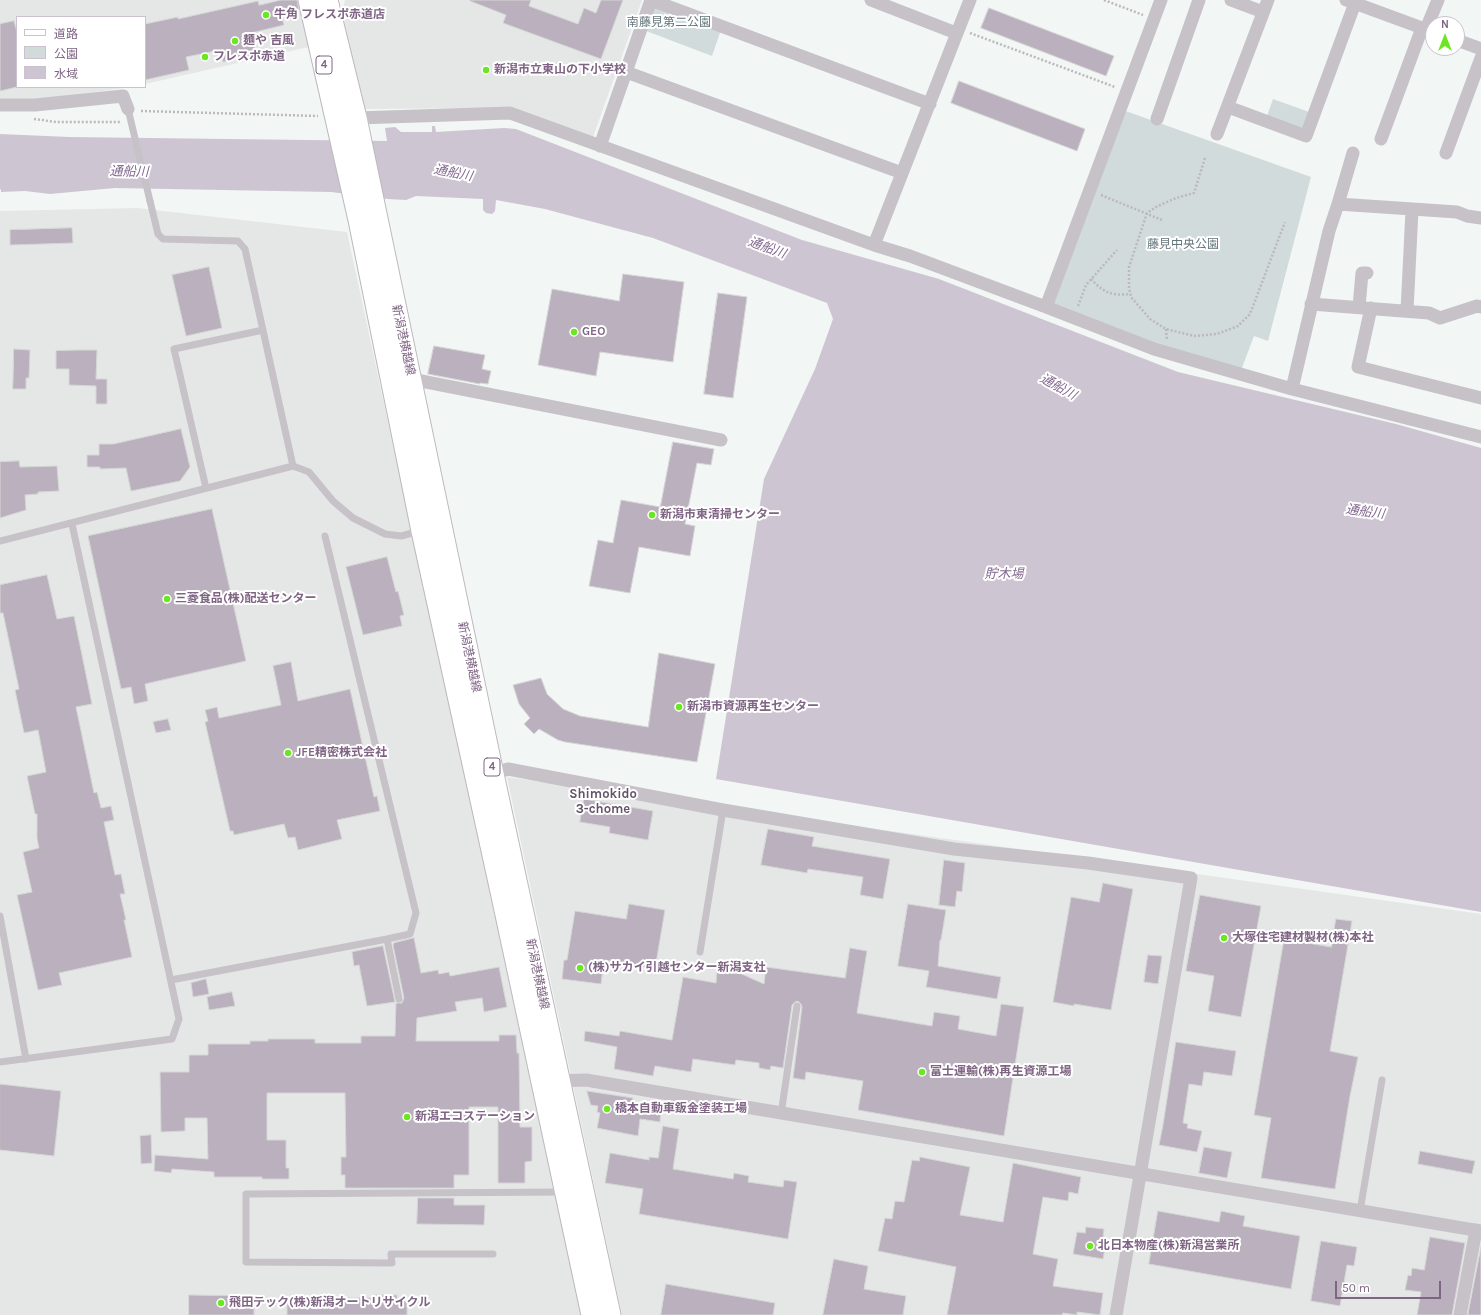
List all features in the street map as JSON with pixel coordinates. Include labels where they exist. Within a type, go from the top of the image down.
[{"type":"main road","name":"新潟港横越線","points":[[309,0],[351,125]]},
{"type":"main road","name":"新潟港横越線","points":[[327,0],[368,219],[422,531],[486,779]]},
{"type":"main road","name":"新潟港横越線","points":[[368,219],[411,378],[486,779],[551,1081],[610,1315]]},
{"type":"main road","name":"新潟港横越線","points":[[551,1081],[566,1192],[592,1315]]},
{"type":"street","points":[[600,146],[651,0],[930,104]]},
{"type":"street","points":[[871,0],[957,31]]},
{"type":"street","points":[[874,245],[970,0]]},
{"type":"street","points":[[1046,307],[1161,0]]},
{"type":"street","points":[[1157,119],[1199,0]]},
{"type":"street","points":[[1231,0],[1263,12]]},
{"type":"street","points":[[1217,134],[1268,0]]},
{"type":"street","points":[[1432,16],[1438,0]]},
{"type":"street","points":[[1228,107],[1306,136],[1351,2],[1378,5],[1425,28]]},
{"type":"street","points":[[1381,139],[1425,34]]},
{"type":"street","points":[[1465,43],[1481,49]]},
{"type":"street","points":[[1446,154],[1481,58]]},
{"type":"street","points":[[626,72],[902,173]]},
{"type":"street","points":[[0,105],[35,105],[123,96],[132,112]]},
{"type":"street","points":[[351,125],[510,113],[874,245],[910,256],[1154,349],[1292,389],[1481,437]]},
{"type":"street","points":[[1292,389],[1329,231],[1353,153]]},
{"type":"street","points":[[1338,204],[1457,212],[1467,216],[1481,218]]},
{"type":"street","points":[[1407,311],[1412,210]]},
{"type":"street","points":[[1367,273],[1362,273],[1365,308],[1358,366],[1481,398]]},
{"type":"street","points":[[1311,304],[1429,313],[1440,318],[1477,306],[1481,307]]},
{"type":"street","points":[[411,378],[721,440]]},
{"type":"street","points":[[486,779],[508,769],[723,810],[954,849],[1088,863],[1191,878],[1116,1315]]},
{"type":"street","points":[[551,1081],[586,1080],[1478,1231],[1460,1315]]},
{"type":"lane","points":[[132,112],[150,201],[158,234],[162,239],[238,241],[245,249],[293,466]]},
{"type":"lane","points":[[206,488],[174,349],[263,330]]},
{"type":"lane","points":[[0,541],[72,524],[293,466],[309,472],[333,501],[354,518],[384,534],[401,536],[422,531]]},
{"type":"lane","points":[[0,1062],[172,1039],[179,1018],[72,524]]},
{"type":"lane","points":[[171,980],[410,934],[416,913],[326,536]]},
{"type":"lane","points":[[700,952],[723,810]]},
{"type":"lane","points":[[0,916],[26,1059]]},
{"type":"lane","points":[[387,939],[400,999]]},
{"type":"lane","points":[[781,1114],[797,1006]]},
{"type":"lane","points":[[1360,1211],[1382,1080]]},
{"type":"lane","points":[[492,1254],[391,1254],[392,1263],[246,1262],[246,1194],[566,1192]]},
{"type":"path","points":[[1104,0],[1154,19]]},
{"type":"path","points":[[957,31],[1126,91]]},
{"type":"path","points":[[132,112],[142,111],[322,116]]},
{"type":"path","points":[[27,119],[56,122],[122,122]]},
{"type":"path","points":[[1205,158],[1194,193],[1176,198],[1147,213],[1129,267],[1129,288],[1131,297],[1150,319],[1166,329],[1194,336],[1218,334],[1238,326],[1250,314],[1285,222]]},
{"type":"path","points":[[1090,190],[1162,220]]},
{"type":"path","points":[[1073,317],[1086,285],[1117,250]]},
{"type":"path","points":[[1091,279],[1104,292],[1121,295],[1130,294]]},
{"type":"shaded area","name":"フレスポ赤道","points":[[0,0],[302,0],[313,46],[146,84],[146,16],[16,16],[16,88],[124,88],[34,101],[0,101]]},
{"type":"shaded area","name":"新潟市立東山の下小学校","points":[[345,0],[642,0],[593,137],[510,108],[364,109],[342,12]]},
{"type":"shaded area","points":[[137,208],[347,232],[581,1315],[0,1315],[0,211]]},
{"type":"shaded area","points":[[507,777],[1481,914],[1481,1315],[622,1315]]},
{"type":"green space","name":"南藤見第二公園","points":[[651,0],[722,27],[712,56],[641,29]]},
{"type":"green space","points":[[1273,99],[1309,112],[1303,129],[1267,116]]},
{"type":"green space","name":"藤見中央公園","points":[[1120,109],[1311,177],[1268,341],[1254,336],[1240,373],[1046,307]]},
{"type":"water","name":"貯木場","points":[[432,126],[435,126],[436,132],[504,128],[516,129],[802,240],[939,279],[1178,372],[1396,424],[1481,448],[1481,912],[716,779],[764,479],[815,369],[833,319],[827,303],[653,238],[545,209],[496,200],[495,211],[492,214],[486,213],[483,210],[483,199],[416,196],[406,200],[331,192],[115,188],[50,194],[25,191],[1,192],[0,189],[0,134],[69,137],[387,141],[385,128],[395,127],[401,132],[432,132]]},
{"type":"building","points":[[281,0],[297,0],[299,11],[281,15],[284,25],[251,33],[256,55],[223,62],[220,50],[186,57],[189,70],[146,80],[146,24],[178,17],[178,19],[258,1],[259,5]]},
{"type":"building","points":[[470,0],[531,0],[529,6],[578,24],[584,8],[596,13],[601,0],[623,0],[601,59],[503,23],[506,15]]},
{"type":"building","points":[[989,8],[1114,56],[1106,76],[981,28]]},
{"type":"building","points":[[14,21],[16,28],[16,87],[0,91],[0,24]]},
{"type":"building","points":[[959,81],[1085,129],[1077,151],[951,103]]},
{"type":"building","points":[[72,228],[73,243],[10,245],[10,230]]},
{"type":"building","points":[[209,267],[222,328],[186,336],[172,275]]},
{"type":"building","points":[[623,274],[684,282],[673,362],[600,352],[596,376],[538,365],[552,289],[619,301]]},
{"type":"building","points":[[718,293],[747,297],[733,398],[704,394]]},
{"type":"building","points":[[434,346],[485,355],[482,369],[491,371],[488,384],[480,384],[428,374]]},
{"type":"building","points":[[14,349],[30,350],[29,378],[26,378],[26,389],[13,389]]},
{"type":"building","points":[[97,350],[96,379],[107,379],[107,404],[96,404],[96,386],[69,385],[69,369],[56,369],[56,351]]},
{"type":"building","points":[[181,429],[190,467],[180,481],[131,491],[126,468],[100,469],[100,467],[87,467],[87,455],[99,455],[99,444],[113,444]]},
{"type":"building","name":"新潟市東清掃センター","points":[[673,442],[714,449],[711,465],[697,463],[685,524],[695,526],[690,556],[639,547],[630,593],[589,586],[598,540],[613,543],[621,500],[660,507]]},
{"type":"building","points":[[19,461],[20,467],[57,466],[59,491],[38,492],[38,494],[25,495],[26,510],[0,518],[0,462]]},
{"type":"building","name":"三菱食品(株)配送センター","points":[[212,509],[246,661],[145,684],[148,701],[134,704],[131,687],[121,689],[88,536]]},
{"type":"building","points":[[387,557],[396,592],[398,591],[404,615],[400,616],[402,626],[363,635],[346,567]]},
{"type":"building","points":[[47,575],[57,619],[74,616],[92,704],[76,707],[94,793],[97,792],[101,808],[111,806],[114,820],[104,822],[115,875],[121,874],[125,894],[120,894],[132,957],[59,973],[62,985],[38,990],[17,895],[32,892],[23,852],[39,848],[37,838],[37,814],[35,814],[27,776],[46,772],[38,730],[24,733],[15,690],[19,689],[3,613],[0,613],[0,585]]},
{"type":"building","name":"新潟市資源再生センター","points":[[659,653],[715,664],[697,762],[565,742],[558,740],[539,729],[534,734],[524,724],[530,718],[519,704],[513,685],[541,678],[547,694],[563,709],[580,716],[648,727]]},
{"type":"building","name":"JFE精密株式会社","points":[[291,662],[298,701],[350,689],[374,797],[377,796],[380,811],[337,820],[342,839],[298,850],[295,837],[288,838],[284,824],[234,835],[233,831],[230,831],[205,722],[208,721],[205,710],[217,707],[219,718],[281,705],[273,666]]},
{"type":"building","points":[[168,719],[171,730],[156,733],[153,722]]},
{"type":"building","points":[[584,799],[653,811],[648,840],[609,833],[610,827],[580,822]]},
{"type":"building","points":[[768,829],[814,837],[812,846],[890,859],[883,899],[860,895],[863,877],[808,869],[807,873],[761,865]]},
{"type":"building","points":[[944,860],[965,863],[962,892],[957,891],[955,907],[939,905]]},
{"type":"building","points":[[1103,883],[1133,889],[1111,1010],[1053,1002],[1071,897],[1099,902]]},
{"type":"building","name":"大塚住宅建材製材(株)本社","points":[[1200,895],[1261,906],[1241,1017],[1208,1011],[1214,976],[1186,971]]},
{"type":"building","points":[[629,904],[665,910],[655,969],[604,960],[601,984],[562,979],[564,960],[567,960],[575,911],[626,919]]},
{"type":"building","points":[[908,904],[946,910],[940,940],[938,966],[1001,977],[997,999],[926,987],[929,971],[898,966]]},
{"type":"building","points":[[1336,919],[1352,921],[1330,1051],[1358,1057],[1335,1189],[1261,1178],[1271,1118],[1254,1115],[1284,939],[1331,947]]},
{"type":"building","name":"新潟エコステーション","points":[[414,938],[421,973],[438,970],[439,974],[449,972],[450,976],[499,967],[507,1007],[484,1012],[482,998],[455,1002],[457,1011],[417,1018],[416,1041],[499,1041],[499,1035],[516,1035],[517,1053],[519,1053],[520,1127],[532,1127],[532,1161],[525,1162],[525,1183],[498,1183],[498,1107],[469,1107],[469,1175],[454,1175],[454,1188],[345,1188],[345,1175],[341,1175],[341,1157],[346,1157],[345,1093],[267,1093],[267,1140],[286,1140],[286,1168],[289,1168],[289,1179],[262,1179],[262,1177],[214,1177],[214,1172],[172,1169],[171,1173],[154,1171],[155,1155],[208,1159],[207,1118],[185,1118],[185,1131],[161,1132],[160,1072],[189,1072],[189,1055],[208,1055],[208,1044],[250,1044],[250,1041],[268,1041],[268,1039],[315,1039],[315,1043],[361,1043],[361,1036],[395,1036],[396,1003],[402,1003],[404,998],[393,945],[394,943]]},
{"type":"building","points":[[383,946],[395,1002],[367,1006],[359,965],[354,966],[352,952]]},
{"type":"building","points":[[850,948],[867,951],[857,1013],[932,1026],[934,1012],[960,1016],[958,1029],[996,1036],[1001,1004],[1024,1007],[1004,1136],[858,1110],[863,1081],[806,1072],[805,1080],[793,1078],[802,1007],[798,1001],[792,1005],[783,1068],[771,1066],[770,1070],[759,1068],[759,1063],[736,1060],[735,1065],[693,1059],[691,1072],[655,1066],[653,1076],[614,1069],[617,1047],[584,1041],[585,1031],[619,1036],[620,1031],[672,1040],[683,977],[716,983],[717,969],[735,971],[764,984],[766,967],[845,978]]},
{"type":"building","points":[[1148,955],[1162,956],[1158,984],[1144,982]]},
{"type":"building","points":[[206,979],[209,994],[193,997],[191,983]]},
{"type":"building","points":[[232,992],[235,1006],[209,1010],[207,997]]},
{"type":"building","points":[[1176,1042],[1236,1051],[1232,1076],[1204,1072],[1202,1086],[1189,1084],[1183,1123],[1188,1124],[1187,1128],[1202,1131],[1197,1152],[1159,1145]]},
{"type":"building","points":[[0,1084],[61,1091],[54,1156],[0,1150]]},
{"type":"building","points":[[587,1091],[633,1098],[632,1102],[661,1106],[660,1122],[640,1119],[638,1136],[597,1128],[600,1113],[597,1112],[598,1106],[591,1105]]},
{"type":"building","points":[[663,1126],[679,1129],[673,1169],[733,1179],[734,1173],[749,1176],[748,1182],[783,1187],[784,1180],[797,1182],[788,1239],[639,1214],[643,1189],[605,1183],[610,1153],[649,1160],[649,1157],[658,1158]]},
{"type":"building","points":[[151,1135],[152,1163],[141,1164],[140,1136]]},
{"type":"building","points":[[1204,1147],[1232,1152],[1227,1178],[1199,1173]]},
{"type":"building","points":[[1420,1151],[1475,1161],[1472,1174],[1418,1164]]},
{"type":"building","points":[[920,1157],[970,1167],[960,1215],[1003,1222],[1013,1163],[1081,1177],[1078,1194],[1069,1192],[1068,1201],[1043,1197],[1033,1254],[1058,1259],[1053,1286],[1103,1293],[1100,1315],[1077,1312],[1077,1315],[1063,1313],[1062,1315],[947,1315],[956,1267],[878,1251],[885,1218],[892,1219],[895,1201],[904,1202],[912,1160],[919,1161]]},
{"type":"building","points":[[418,1198],[454,1198],[454,1205],[485,1205],[484,1225],[417,1224]]},
{"type":"building","points":[[1158,1211],[1219,1222],[1221,1211],[1245,1216],[1243,1226],[1300,1236],[1291,1289],[1149,1264]]},
{"type":"building","name":"北日本物産(株)新潟営業所","points":[[1086,1227],[1104,1229],[1103,1237],[1107,1238],[1103,1259],[1073,1254],[1077,1232],[1085,1233]]},
{"type":"building","points":[[1430,1237],[1465,1243],[1452,1315],[1417,1315],[1421,1292],[1405,1290],[1408,1275],[1411,1276],[1412,1268],[1424,1270]]},
{"type":"building","points":[[1321,1241],[1357,1247],[1354,1266],[1347,1265],[1340,1306],[1311,1301]]},
{"type":"building","points":[[1481,1247],[1481,1315],[1468,1315]]},
{"type":"building","points":[[834,1259],[868,1266],[864,1289],[906,1296],[903,1315],[823,1315]]},
{"type":"building","points":[[666,1284],[775,1303],[773,1315],[661,1315]]},
{"type":"building","name":"飛田テック(株)新潟オートリサイクル","points":[[189,1295],[254,1296],[254,1315],[189,1315]]},
{"type":"building","points":[[374,1295],[397,1295],[397,1300],[407,1300],[407,1315],[287,1315],[287,1298],[374,1298]]},
{"type":"place","name":"牛角 フレスポ赤道店","points":[[266,15]]},
{"type":"place","name":"麺や 吉風","points":[[235,41]]},
{"type":"place","name":"フレスポ赤道","points":[[205,57]]},
{"type":"place","name":"新潟市立東山の下小学校","points":[[486,70]]},
{"type":"place","name":"GEO","points":[[574,332]]},
{"type":"place","name":"新潟市東清掃センター","points":[[652,515]]},
{"type":"place","name":"三菱食品(株)配送センター","points":[[167,599]]},
{"type":"place","name":"新潟市資源再生センター","points":[[679,707]]},
{"type":"place","name":"JFE精密株式会社","points":[[288,753]]},
{"type":"place","name":"大塚住宅建材製材(株)本社","points":[[1224,938]]},
{"type":"place","name":"(株)サカイ引越センター新潟支社","points":[[580,968]]},
{"type":"place","name":"富士運輸(株)再生資源工場","points":[[922,1072]]},
{"type":"place","name":"橋本自動車鈑金塗装工場","points":[[607,1109]]},
{"type":"place","name":"新潟エコステーション","points":[[407,1117]]},
{"type":"place","name":"北日本物産(株)新潟営業所","points":[[1090,1246]]},
{"type":"place","name":"飛田テック(株)新潟オートリサイクル","points":[[221,1303]]},
{"type":"district","name":"Shimokido 3-chome","points":[[603,802]]},
{"type":"water label","name":"通船川","points":[[129,172]]},
{"type":"water label","name":"通船川","points":[[453,173]]},
{"type":"water label","name":"通船川","points":[[767,248]]},
{"type":"water label","name":"通船川","points":[[1058,387]]},
{"type":"water label","name":"通船川","points":[[1365,512]]}]
